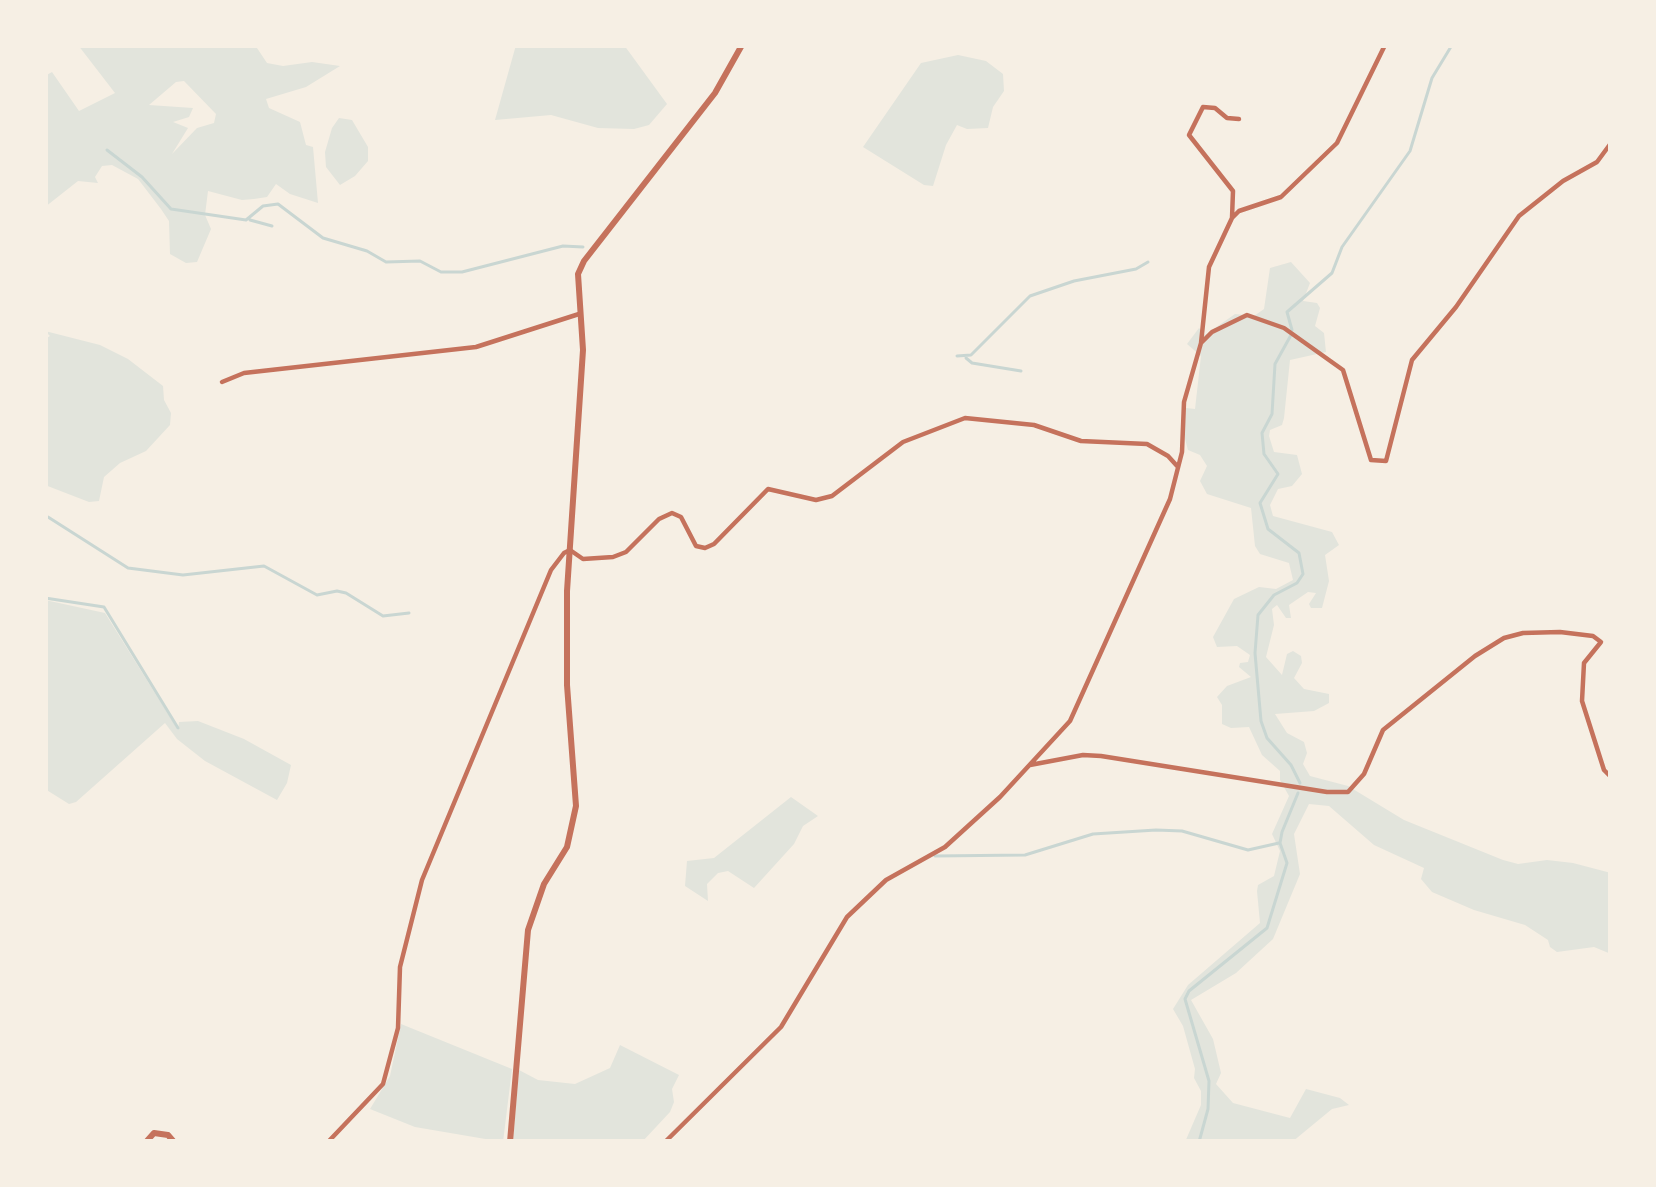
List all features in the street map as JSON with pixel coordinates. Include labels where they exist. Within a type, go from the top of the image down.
[{"type":"street","points":[[510,1142],[528,930],[544,884],[566,847],[575,809],[567,685],[570,550],[581,402],[577,284],[584,261],[715,93],[742,45]]},
{"type":"street","points":[[664,1142],[781,1027],[847,917],[886,880],[945,848],[1059,736],[1079,703],[1170,499],[1184,402],[1201,343],[1209,267],[1232,218],[1239,211],[1281,197],[1337,143],[1385,45]]},
{"type":"street","points":[[1232,218],[1232,190],[1189,134],[1203,107],[1239,119]]},
{"type":"street","points":[[1201,343],[1228,322],[1255,315],[1284,328],[1343,370],[1371,460],[1385,461],[1412,360],[1456,307],[1519,216],[1611,147]]},
{"type":"street","points":[[222,382],[244,373],[476,347],[579,314]]},
{"type":"street","points":[[570,550],[583,560],[614,557],[672,513],[681,518],[695,546],[705,548],[768,489],[816,500],[832,496],[903,442],[965,418],[1034,425],[1081,440],[1147,444],[1178,467]]},
{"type":"street","points":[[328,1142],[383,1084],[398,1028],[400,967],[422,880],[551,571],[570,550]]},
{"type":"street","points":[[1030,765],[1102,756],[1348,792],[1364,774],[1383,730],[1474,656],[1523,632],[1560,632],[1593,636],[1601,642],[1584,663],[1582,701],[1606,776],[1611,777]]},
{"type":"street","points":[[146,1142],[154,1133],[168,1135],[174,1142]]},
{"type":"shaded area","points":[[78,45],[255,45],[267,63],[340,66],[306,87],[266,99],[269,108],[300,122],[306,145],[313,147],[318,203],[276,184],[267,197],[254,199],[208,191],[205,215],[211,229],[197,262],[186,263],[170,254],[169,221],[161,209],[138,179],[112,165],[102,166],[95,177],[98,183],[78,181],[45,207],[45,76],[52,72],[79,111],[115,93]],"holes":[[[184,81],[216,114],[214,123],[197,128],[172,154],[188,128],[173,122],[189,117],[193,108],[149,105],[176,82]]]},
{"type":"shaded area","points":[[516,45],[624,45],[667,104],[649,125],[634,129],[598,128],[551,115],[495,120]]},
{"type":"shaded area","points":[[958,55],[986,61],[1003,74],[1004,91],[993,107],[988,128],[957,125],[933,186],[924,185],[863,147],[921,63]]},
{"type":"shaded area","points":[[339,118],[352,120],[368,147],[368,161],[340,185],[326,167],[325,152]]},
{"type":"shaded area","points":[[1291,262],[1310,283],[1303,301],[1320,308],[1315,326],[1324,333],[1326,352],[1290,360],[1284,418],[1269,436],[1274,452],[1297,455],[1302,474],[1292,486],[1278,489],[1270,505],[1273,516],[1332,532],[1339,545],[1325,555],[1329,581],[1322,608],[1311,608],[1316,593],[1308,592],[1289,605],[1291,618],[1277,605],[1272,609],[1274,625],[1266,657],[1282,675],[1287,654],[1293,651],[1301,656],[1294,678],[1304,689],[1329,694],[1329,703],[1314,711],[1275,714],[1287,733],[1304,742],[1303,764],[1310,776],[1348,786],[1404,820],[1503,860],[1573,863],[1611,873],[1611,954],[1594,947],[1557,952],[1525,925],[1432,892],[1421,879],[1424,868],[1374,845],[1329,806],[1309,804],[1294,834],[1300,874],[1273,939],[1236,973],[1191,1000],[1213,1039],[1221,1073],[1216,1084],[1233,1103],[1290,1118],[1306,1089],[1349,1105],[1332,1109],[1292,1142],[1185,1142],[1201,1105],[1201,1091],[1183,1026],[1173,1009],[1188,985],[1260,923],[1258,885],[1274,876],[1280,851],[1272,834],[1289,796],[1280,771],[1262,755],[1249,727],[1222,724],[1217,697],[1227,686],[1251,677],[1239,667],[1250,655],[1237,646],[1217,647],[1213,637],[1234,599],[1259,587],[1276,589],[1293,580],[1289,563],[1260,554],[1255,546],[1251,508],[1207,494],[1200,481],[1207,466],[1200,455],[1188,450],[1184,435],[1186,408],[1195,409],[1201,356],[1187,344],[1199,328],[1205,335],[1235,314],[1254,316],[1264,309],[1270,268]]},
{"type":"shaded area","points":[[45,331],[100,345],[163,386],[170,425],[146,451],[104,477],[99,501],[89,502],[45,485],[45,339],[50,336]]},
{"type":"shaded area","points":[[45,600],[105,613],[178,730],[179,722],[198,721],[291,765],[277,800],[205,761],[165,723],[76,802],[69,804],[45,789]]},
{"type":"shaded area","points":[[791,797],[818,816],[803,826],[794,844],[754,888],[728,871],[707,884],[708,901],[685,886],[687,861],[714,858]]},
{"type":"shaded area","points":[[401,1024],[512,1069],[503,1142],[415,1127],[370,1109],[390,1076]]},
{"type":"shaded area","points":[[620,1045],[679,1075],[670,1112],[642,1142],[513,1141],[519,1070],[538,1080],[575,1084],[610,1068]]},
{"type":"waterway","points":[[1292,330],[1287,312],[1332,273],[1342,247],[1410,151],[1432,78],[1452,45]]},
{"type":"waterway","points":[[107,150],[142,177],[171,209],[246,220],[263,206],[278,204],[323,238],[386,262],[420,261],[441,272],[462,272],[563,246],[583,247]]},
{"type":"waterway","points":[[250,220],[272,226]]},
{"type":"waterway","points":[[957,356],[971,355],[1030,296],[1148,262]]},
{"type":"waterway","points":[[1291,335],[1275,364],[1272,414],[1262,433],[1264,454],[1278,474],[1260,503],[1268,529],[1299,553],[1303,574],[1297,583],[1274,595],[1258,615],[1255,653],[1261,721],[1267,738],[1300,783]]},
{"type":"waterway","points":[[966,358],[1021,371]]},
{"type":"waterway","points":[[48,517],[128,568],[183,575],[264,566],[317,595],[346,593],[383,616],[409,613]]},
{"type":"waterway","points":[[45,598],[104,607],[178,728]]},
{"type":"waterway","points":[[1199,1142],[1209,1081],[1185,999],[1267,928],[1287,863],[1280,843],[1282,832],[1298,793]]},
{"type":"waterway","points":[[935,856],[1025,855],[1093,834],[1156,830],[1182,831],[1248,850],[1279,843]]}]
